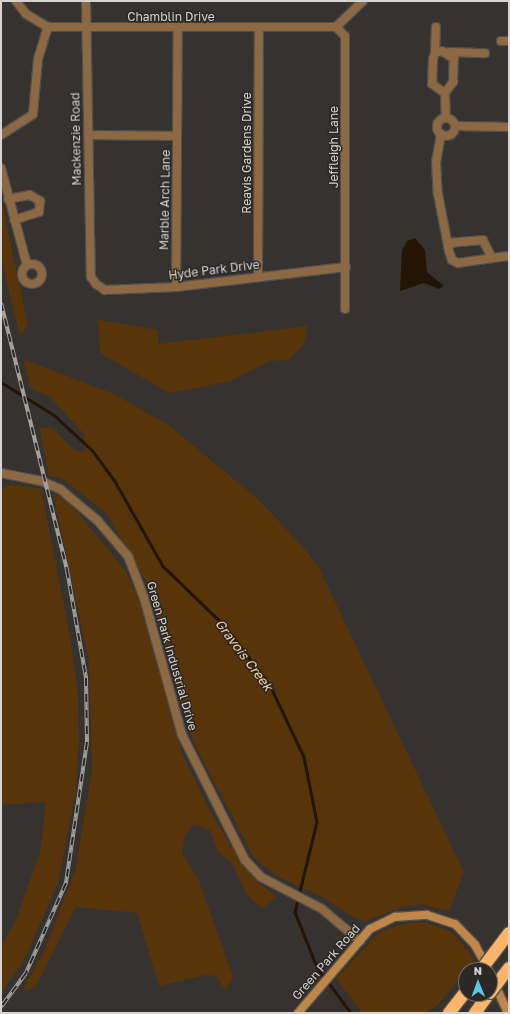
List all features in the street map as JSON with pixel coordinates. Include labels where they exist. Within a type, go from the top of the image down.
[{"type":"highway","points":[[488,962],[509,933]]},
{"type":"highway","points":[[498,982],[509,968]]},
{"type":"highway","points":[[449,1013],[458,1001]]},
{"type":"highway","points":[[477,1010],[483,1002]]},
{"type":"street","points":[[1,135],[33,114],[38,58],[48,28],[26,14],[16,1]]},
{"type":"street","name":"Mackenzie Road","points":[[86,1],[91,277]]},
{"type":"street","points":[[336,27],[363,1]]},
{"type":"street","name":"Chamblin Drive","points":[[48,28],[259,29],[336,27]]},
{"type":"street","name":"Jeffleigh Lane","points":[[336,27],[345,36],[345,309]]},
{"type":"street","points":[[436,28],[432,84],[445,93]]},
{"type":"street","name":"Marble Arch Lane","points":[[176,287],[178,29]]},
{"type":"street","name":"Reavis Gardens Drive","points":[[258,277],[259,29]]},
{"type":"street","points":[[435,53],[449,52],[485,54]]},
{"type":"street","points":[[449,52],[454,59],[454,82],[445,93],[446,118],[455,126],[509,127]]},
{"type":"street","points":[[446,118],[438,125],[441,134],[436,161],[438,194],[452,260],[458,263],[509,256]]},
{"type":"street","points":[[441,134],[449,135],[455,126]]},
{"type":"street","name":"Marble Arch Lane","points":[[88,135],[178,136]]},
{"type":"street","points":[[1,168],[27,265]]},
{"type":"street","points":[[8,198],[30,195],[40,201],[39,212],[14,220]]},
{"type":"street","points":[[448,243],[483,240],[492,258]]},
{"type":"street","name":"Hyde Park Drive","points":[[91,277],[105,290],[176,287],[346,267]]},
{"type":"street","name":"Green Park Industrial Drive","points":[[1,473],[41,481],[60,489],[97,520],[128,556],[144,598],[168,696],[196,768],[245,860],[261,877],[280,889],[327,913],[360,941]]},
{"type":"street","name":"Green Park Road","points":[[298,1013],[376,924],[394,917],[417,914],[439,917],[469,937],[483,962]]},
{"type":"street","points":[[498,991],[508,1013]]},
{"type":"shaded area","points":[[1,198],[28,325],[20,336],[1,259]]},
{"type":"shaded area","points":[[415,238],[425,250],[427,272],[444,286],[439,289],[424,283],[400,291],[402,250],[407,241]]},
{"type":"shaded area","points":[[98,320],[158,330],[158,344],[308,326],[304,343],[289,360],[270,361],[231,381],[169,393],[100,353]]},
{"type":"shaded area","points":[[23,359],[114,394],[167,424],[258,499],[304,548],[319,568],[464,872],[449,911],[420,904],[401,907],[366,921],[356,919],[322,897],[277,876],[254,858],[195,745],[178,697],[150,588],[105,512],[63,479],[49,475],[39,427],[53,428],[73,449],[85,452],[84,434],[49,396],[31,389]]},
{"type":"shaded area","points":[[11,484],[41,489],[68,625],[78,692],[79,742],[76,790],[58,884],[23,962],[1,994],[1,946],[16,920],[40,852],[46,802],[1,805],[1,489]]},
{"type":"shaded area","points":[[53,493],[69,502],[125,570],[140,601],[183,756],[211,813],[243,865],[258,883],[277,896],[262,909],[246,893],[231,862],[218,852],[210,830],[194,824],[185,836],[182,854],[198,878],[233,977],[226,991],[216,976],[206,975],[159,986],[137,913],[76,907],[35,988],[22,991],[44,952],[76,868],[92,769],[89,663]]},
{"type":"shaded area","points":[[410,922],[427,923],[452,932],[475,959],[473,962],[458,962],[458,980],[438,1005],[426,1013],[362,1013],[336,979],[380,931]]},
{"type":"waterway","name":"Gravois Creek","points":[[1,382],[54,415],[93,451],[116,483],[163,566],[225,626],[270,685],[304,757],[317,822],[295,912],[317,967],[351,1013]]},
{"type":"railway","points":[[1,303],[67,570],[86,678],[87,742],[66,883],[26,973],[1,1007]]}]
